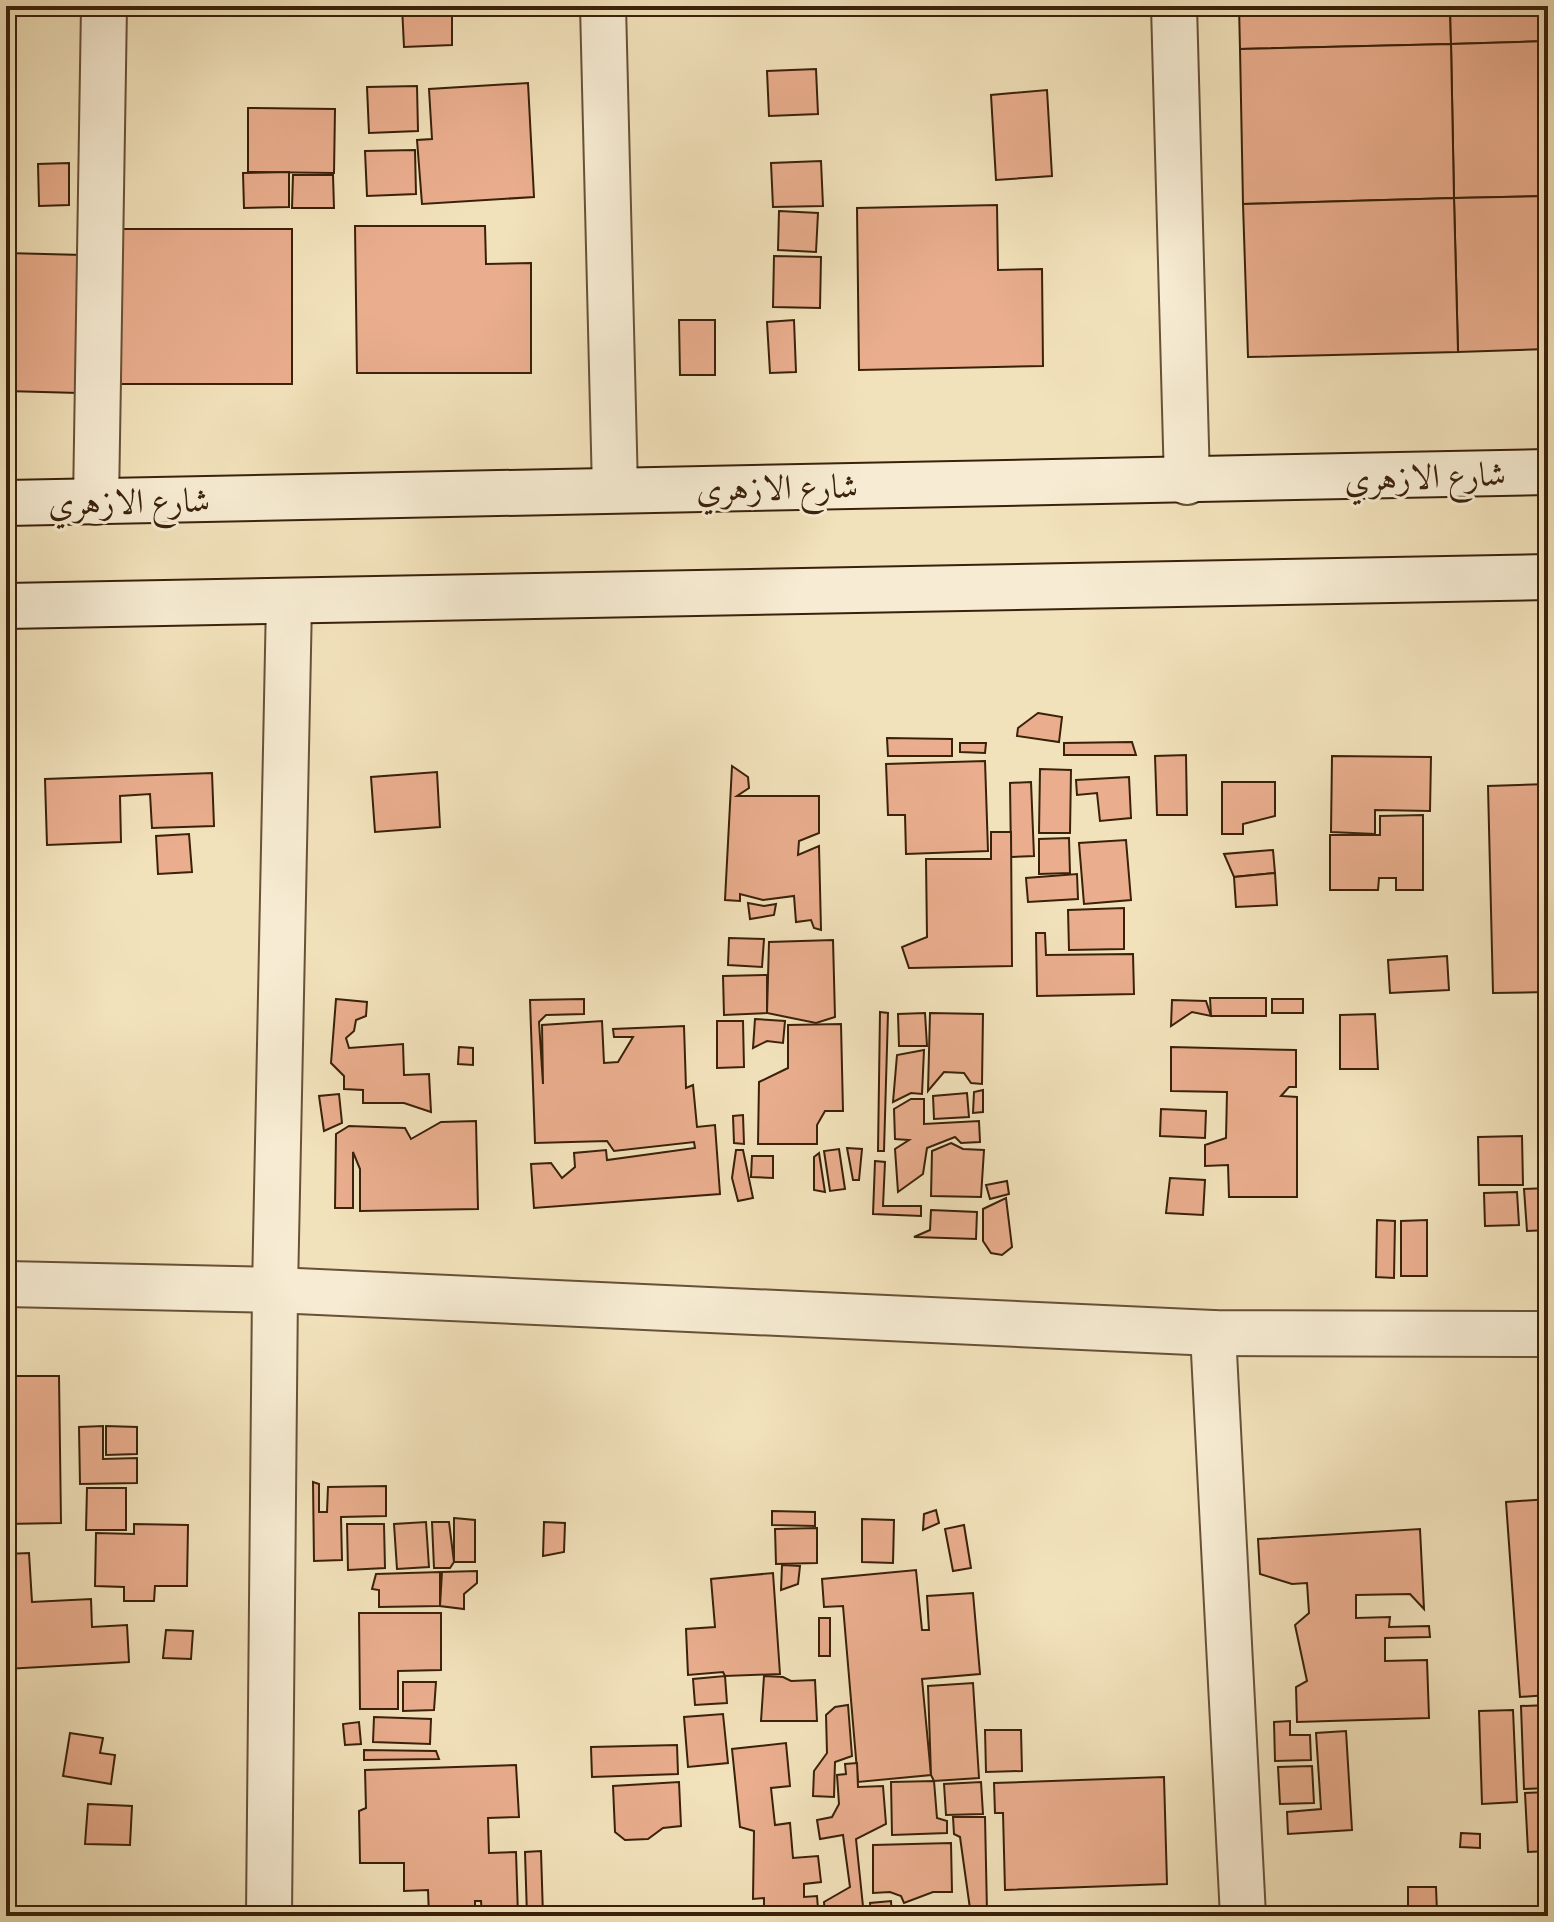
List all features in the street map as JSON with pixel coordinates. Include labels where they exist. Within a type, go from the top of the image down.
[{"type":"street","points":[[96,502],[104,6]]},
{"type":"street","points":[[603,6],[615,489]]},
{"type":"street","points":[[1174,6],[1187,482]]},
{"type":"street","name":"شارع الازهري","points":[[6,503],[615,489],[1187,482],[1548,472]]},
{"type":"street","points":[[6,606],[1548,577]]},
{"type":"street","points":[[269,1916],[275,1290],[289,602]]},
{"type":"street","points":[[6,1284],[275,1290],[1213,1333],[1548,1334]]},
{"type":"street","points":[[1213,1333],[1243,1916]]},
{"type":"building","points":[[402,6],[452,6],[452,45],[404,47]]},
{"type":"building","points":[[718,6],[820,6],[819,15],[718,12]]},
{"type":"building","points":[[1239,6],[1450,6],[1451,44],[1240,49]]},
{"type":"building","points":[[1450,6],[1548,6],[1548,41],[1451,44]]},
{"type":"building","points":[[1548,41],[1548,196],[1454,198],[1451,44]]},
{"type":"building","points":[[1451,44],[1454,198],[1243,204],[1240,49]]},
{"type":"building","points":[[816,69],[818,114],[769,116],[767,71]]},
{"type":"building","points":[[528,83],[534,197],[422,204],[417,140],[432,139],[429,89]]},
{"type":"building","points":[[417,86],[418,131],[369,133],[367,87]]},
{"type":"building","points":[[1047,90],[1052,176],[996,180],[991,95]]},
{"type":"building","points":[[248,108],[335,109],[334,173],[248,172]]},
{"type":"building","points":[[415,150],[416,194],[367,196],[365,151]]},
{"type":"building","points":[[821,161],[823,206],[773,207],[771,163]]},
{"type":"building","points":[[69,163],[69,205],[39,206],[38,164]]},
{"type":"building","points":[[289,172],[289,207],[244,208],[243,173]]},
{"type":"building","points":[[293,175],[333,175],[334,208],[292,208]]},
{"type":"building","points":[[1548,196],[1548,349],[1458,352],[1454,198]]},
{"type":"building","points":[[1454,198],[1458,352],[1248,357],[1243,204]]},
{"type":"building","points":[[997,205],[998,270],[1042,269],[1043,366],[859,370],[857,208]]},
{"type":"building","points":[[779,211],[818,213],[816,252],[778,250]]},
{"type":"building","points":[[355,226],[485,226],[486,264],[531,263],[531,373],[357,373]]},
{"type":"building","points":[[121,229],[292,229],[292,384],[121,384]]},
{"type":"building","points":[[6,253],[83,255],[79,393],[6,391]]},
{"type":"building","points":[[774,256],[821,257],[820,308],[773,307]]},
{"type":"building","points":[[679,320],[715,320],[715,375],[680,375]]},
{"type":"building","points":[[794,320],[796,372],[770,373],[767,322]]},
{"type":"building","points":[[1038,713],[1062,717],[1059,742],[1017,736],[1018,728]]},
{"type":"building","points":[[887,738],[952,739],[952,756],[888,756]]},
{"type":"building","points":[[1132,742],[1136,755],[1064,755],[1064,743]]},
{"type":"building","points":[[960,743],[986,743],[985,753],[960,752]]},
{"type":"building","points":[[1186,755],[1187,815],[1157,815],[1155,756]]},
{"type":"building","points":[[1332,756],[1431,757],[1430,811],[1375,810],[1375,834],[1331,832]]},
{"type":"building","points":[[985,761],[988,851],[906,854],[905,815],[888,815],[886,764]]},
{"type":"building","points":[[732,766],[748,777],[749,788],[737,796],[819,796],[819,833],[799,841],[798,855],[819,846],[821,930],[814,928],[811,920],[796,922],[794,896],[763,900],[740,894],[740,901],[725,900]]},
{"type":"building","points":[[1040,769],[1071,770],[1070,833],[1039,833]]},
{"type":"building","points":[[437,772],[440,827],[375,832],[371,777]]},
{"type":"building","points":[[212,773],[214,826],[152,828],[150,794],[120,796],[121,842],[47,845],[45,779]]},
{"type":"building","points":[[1129,777],[1131,818],[1100,821],[1097,793],[1077,795],[1076,780]]},
{"type":"building","points":[[1031,782],[1034,856],[1011,857],[1010,783]]},
{"type":"building","points":[[1222,782],[1275,782],[1275,816],[1243,824],[1243,834],[1222,834]]},
{"type":"building","points":[[1548,784],[1548,992],[1493,993],[1488,786]]},
{"type":"building","points":[[1423,815],[1423,890],[1396,890],[1396,878],[1379,878],[1378,890],[1330,890],[1330,835],[1380,835],[1380,816]]},
{"type":"building","points":[[991,832],[1011,832],[1012,966],[909,968],[902,947],[927,937],[926,859],[991,859]]},
{"type":"building","points":[[189,834],[192,872],[158,874],[156,836]]},
{"type":"building","points":[[1069,838],[1070,873],[1039,874],[1039,839]]},
{"type":"building","points":[[1126,840],[1131,900],[1084,904],[1079,843]]},
{"type":"building","points":[[1273,850],[1275,873],[1234,877],[1224,854]]},
{"type":"building","points":[[1275,873],[1277,905],[1236,907],[1234,877]]},
{"type":"building","points":[[1077,874],[1078,899],[1028,902],[1026,878]]},
{"type":"building","points":[[748,903],[764,906],[776,904],[774,915],[750,919]]},
{"type":"building","points":[[1124,908],[1124,949],[1069,950],[1068,910]]},
{"type":"building","points":[[1036,933],[1045,933],[1046,955],[1133,954],[1134,994],[1037,996]]},
{"type":"building","points":[[729,938],[764,939],[762,967],[728,965]]},
{"type":"building","points":[[833,940],[835,1017],[816,1023],[767,1013],[769,942]]},
{"type":"building","points":[[1447,956],[1449,990],[1390,993],[1388,960]]},
{"type":"building","points":[[767,975],[767,1013],[724,1015],[723,976]]},
{"type":"building","points":[[1210,998],[1266,998],[1266,1016],[1211,1016]]},
{"type":"building","points":[[336,999],[367,1002],[366,1016],[356,1020],[354,1031],[346,1038],[349,1048],[403,1044],[404,1075],[429,1074],[431,1112],[404,1103],[363,1103],[363,1090],[344,1089],[344,1076],[331,1063]]},
{"type":"building","points":[[584,999],[584,1014],[546,1015],[539,1022],[543,1084],[542,1025],[602,1021],[604,1063],[618,1062],[633,1037],[614,1037],[613,1029],[684,1026],[686,1088],[693,1085],[697,1127],[715,1125],[720,1194],[534,1208],[531,1164],[551,1163],[562,1178],[575,1167],[574,1153],[606,1150],[607,1160],[695,1148],[694,1142],[614,1151],[607,1141],[535,1143],[530,1000]]},
{"type":"building","points":[[1272,999],[1303,999],[1303,1013],[1272,1013]]},
{"type":"building","points":[[1172,1000],[1206,1001],[1211,1016],[1192,1012],[1171,1026]]},
{"type":"building","points":[[880,1012],[888,1013],[884,1151],[878,1151]]},
{"type":"building","points":[[925,1013],[927,1046],[899,1046],[898,1014]]},
{"type":"building","points":[[930,1013],[983,1014],[982,1084],[971,1083],[964,1073],[944,1072],[928,1091]]},
{"type":"building","points":[[1375,1014],[1378,1069],[1340,1069],[1340,1015]]},
{"type":"building","points":[[755,1019],[785,1021],[783,1043],[767,1041],[753,1048]]},
{"type":"building","points":[[717,1021],[743,1021],[744,1067],[717,1068]]},
{"type":"building","points":[[841,1024],[843,1111],[825,1111],[817,1125],[817,1144],[758,1144],[759,1082],[788,1068],[788,1025]]},
{"type":"building","points":[[459,1047],[473,1048],[473,1065],[458,1064]]},
{"type":"building","points":[[1171,1047],[1296,1050],[1296,1087],[1289,1087],[1281,1096],[1297,1097],[1297,1197],[1229,1197],[1228,1165],[1205,1166],[1205,1145],[1226,1138],[1227,1092],[1171,1091]]},
{"type":"building","points":[[924,1050],[922,1094],[911,1093],[893,1102],[897,1055]]},
{"type":"building","points":[[983,1090],[983,1112],[973,1113],[974,1092]]},
{"type":"building","points":[[967,1093],[969,1117],[934,1119],[933,1096]]},
{"type":"building","points":[[339,1094],[342,1123],[324,1131],[319,1096]]},
{"type":"building","points":[[911,1099],[924,1099],[924,1124],[979,1121],[980,1142],[961,1143],[955,1137],[927,1148],[923,1174],[898,1192],[895,1149],[909,1140],[895,1139],[894,1109]]},
{"type":"building","points":[[1161,1109],[1206,1111],[1205,1138],[1160,1136]]},
{"type":"building","points":[[743,1115],[744,1144],[734,1143],[733,1116]]},
{"type":"building","points":[[476,1121],[478,1209],[360,1211],[360,1169],[353,1152],[353,1208],[335,1208],[336,1134],[349,1126],[405,1128],[411,1139],[441,1122]]},
{"type":"building","points":[[1522,1136],[1523,1185],[1479,1185],[1478,1137]]},
{"type":"building","points":[[951,1143],[963,1149],[984,1150],[981,1197],[931,1196],[932,1151]]},
{"type":"building","points":[[847,1148],[862,1149],[859,1180],[853,1180]]},
{"type":"building","points":[[839,1149],[845,1189],[830,1191],[824,1151]]},
{"type":"building","points":[[736,1150],[743,1150],[753,1198],[738,1201],[732,1178]]},
{"type":"building","points":[[819,1153],[825,1192],[814,1190],[814,1157]]},
{"type":"building","points":[[752,1156],[773,1156],[773,1178],[751,1177]]},
{"type":"building","points":[[875,1161],[885,1162],[883,1206],[921,1206],[921,1216],[873,1214]]},
{"type":"building","points":[[1170,1178],[1205,1180],[1203,1215],[1166,1213]]},
{"type":"building","points":[[1007,1181],[1009,1194],[990,1199],[986,1185]]},
{"type":"building","points":[[1548,1188],[1548,1230],[1527,1231],[1524,1189]]},
{"type":"building","points":[[1517,1192],[1519,1225],[1485,1226],[1484,1193]]},
{"type":"building","points":[[1006,1198],[1012,1247],[1002,1255],[991,1253],[983,1241],[983,1209]]},
{"type":"building","points":[[931,1210],[977,1212],[976,1239],[914,1237],[930,1230]]},
{"type":"building","points":[[1377,1220],[1395,1221],[1394,1278],[1376,1277]]},
{"type":"building","points":[[1427,1220],[1427,1276],[1401,1276],[1401,1221]]},
{"type":"building","points":[[6,1376],[59,1376],[61,1523],[6,1524]]},
{"type":"building","points":[[103,1426],[103,1459],[137,1458],[137,1483],[80,1484],[79,1427]]},
{"type":"building","points":[[106,1426],[137,1427],[137,1454],[106,1455]]},
{"type":"building","points":[[313,1482],[319,1484],[319,1512],[327,1512],[328,1487],[386,1486],[386,1516],[341,1517],[342,1560],[314,1561]]},
{"type":"building","points":[[87,1488],[126,1488],[126,1530],[86,1530]]},
{"type":"building","points":[[1548,1499],[1548,1695],[1520,1697],[1506,1502]]},
{"type":"building","points":[[936,1510],[939,1523],[923,1530],[924,1514]]},
{"type":"building","points":[[772,1511],[815,1512],[815,1526],[772,1525]]},
{"type":"building","points":[[454,1518],[475,1520],[475,1562],[454,1562]]},
{"type":"building","points":[[862,1519],[894,1520],[893,1563],[862,1562]]},
{"type":"building","points":[[426,1522],[429,1567],[397,1569],[394,1524]]},
{"type":"building","points":[[432,1522],[449,1522],[454,1562],[450,1568],[434,1568]]},
{"type":"building","points":[[544,1522],[565,1523],[564,1552],[543,1556]]},
{"type":"building","points":[[134,1524],[188,1525],[187,1586],[155,1586],[154,1601],[124,1601],[124,1587],[95,1586],[96,1533],[134,1534]]},
{"type":"building","points":[[347,1524],[384,1524],[385,1568],[348,1570]]},
{"type":"building","points":[[964,1525],[971,1568],[953,1571],[945,1529]]},
{"type":"building","points":[[817,1528],[817,1563],[776,1564],[775,1529]]},
{"type":"building","points":[[1420,1529],[1424,1609],[1410,1594],[1356,1595],[1356,1618],[1390,1617],[1389,1627],[1429,1626],[1430,1637],[1385,1638],[1385,1661],[1427,1660],[1429,1718],[1297,1722],[1296,1687],[1307,1681],[1295,1625],[1309,1613],[1307,1583],[1292,1584],[1260,1574],[1258,1539]]},
{"type":"building","points":[[29,1553],[32,1602],[91,1599],[92,1627],[127,1625],[129,1662],[6,1669],[6,1554]]},
{"type":"building","points":[[782,1565],[800,1566],[798,1584],[781,1590]]},
{"type":"building","points":[[916,1570],[922,1630],[929,1630],[927,1596],[973,1593],[980,1674],[922,1679],[931,1775],[858,1782],[843,1606],[824,1607],[822,1579]]},
{"type":"building","points":[[477,1571],[477,1583],[464,1594],[464,1609],[440,1606],[442,1572]]},
{"type":"building","points":[[440,1572],[440,1606],[379,1607],[379,1590],[372,1589],[376,1574]]},
{"type":"building","points":[[773,1573],[780,1674],[725,1676],[723,1672],[688,1675],[686,1629],[715,1627],[711,1579]]},
{"type":"building","points":[[359,1613],[441,1613],[441,1670],[398,1671],[398,1709],[360,1709]]},
{"type":"building","points":[[819,1618],[830,1618],[830,1656],[819,1656]]},
{"type":"building","points":[[166,1630],[193,1631],[191,1659],[163,1658]]},
{"type":"building","points":[[725,1676],[727,1703],[695,1705],[693,1679]]},
{"type":"building","points":[[764,1676],[783,1677],[791,1681],[815,1680],[817,1721],[761,1721]]},
{"type":"building","points":[[403,1682],[436,1682],[434,1710],[403,1711]]},
{"type":"building","points":[[973,1683],[979,1778],[934,1781],[931,1775],[928,1686]]},
{"type":"building","points":[[848,1705],[852,1756],[835,1762],[834,1797],[813,1796],[814,1771],[827,1753],[826,1715],[835,1707]]},
{"type":"building","points":[[1548,1705],[1548,1788],[1524,1789],[1521,1706]]},
{"type":"building","points":[[1513,1710],[1517,1802],[1482,1804],[1479,1711]]},
{"type":"building","points":[[723,1714],[728,1763],[688,1767],[684,1717]]},
{"type":"building","points":[[374,1717],[431,1719],[430,1744],[373,1742]]},
{"type":"building","points":[[1290,1721],[1290,1735],[1310,1735],[1311,1760],[1275,1761],[1274,1722]]},
{"type":"building","points":[[359,1722],[361,1744],[345,1745],[343,1724]]},
{"type":"building","points":[[985,1730],[1021,1730],[1022,1771],[986,1772]]},
{"type":"building","points":[[1346,1731],[1352,1830],[1288,1834],[1287,1812],[1321,1809],[1316,1733]]},
{"type":"building","points":[[70,1733],[103,1738],[100,1753],[115,1755],[111,1784],[63,1776]]},
{"type":"building","points":[[786,1743],[790,1786],[771,1788],[775,1825],[790,1823],[793,1858],[818,1856],[821,1882],[804,1884],[804,1897],[817,1896],[818,1909],[804,1910],[805,1916],[764,1916],[764,1898],[753,1899],[754,1831],[740,1827],[732,1749]]},
{"type":"building","points":[[677,1745],[678,1774],[592,1777],[591,1747]]},
{"type":"building","points":[[364,1750],[436,1751],[439,1759],[364,1760]]},
{"type":"building","points":[[857,1763],[858,1787],[883,1786],[886,1824],[856,1839],[864,1916],[825,1916],[824,1902],[850,1887],[843,1835],[820,1839],[817,1820],[832,1817],[839,1804],[837,1775],[846,1774],[845,1764]]},
{"type":"building","points":[[516,1765],[519,1817],[488,1818],[489,1853],[516,1852],[518,1916],[482,1916],[481,1901],[475,1901],[475,1916],[429,1916],[428,1890],[404,1891],[404,1863],[360,1863],[359,1811],[366,1808],[365,1770]]},
{"type":"building","points":[[1312,1766],[1314,1803],[1280,1804],[1278,1767]]},
{"type":"building","points":[[1164,1777],[1167,1884],[1005,1890],[1003,1813],[995,1813],[994,1783]]},
{"type":"building","points":[[934,1781],[937,1818],[947,1821],[947,1833],[892,1835],[891,1782]]},
{"type":"building","points":[[679,1782],[681,1826],[663,1828],[648,1839],[625,1840],[615,1832],[613,1786]]},
{"type":"building","points":[[981,1782],[983,1814],[946,1815],[944,1784]]},
{"type":"building","points":[[1548,1792],[1548,1851],[1528,1852],[1525,1793]]},
{"type":"building","points":[[88,1804],[132,1806],[130,1845],[85,1844]]},
{"type":"building","points":[[953,1817],[985,1817],[987,1912],[980,1916],[971,1916],[960,1837],[954,1834]]},
{"type":"building","points":[[1461,1833],[1480,1834],[1480,1848],[1460,1847]]},
{"type":"building","points":[[951,1843],[952,1892],[933,1892],[904,1903],[901,1896],[890,1892],[873,1893],[873,1845]]},
{"type":"building","points":[[541,1851],[543,1916],[527,1916],[525,1852]]},
{"type":"building","points":[[1408,1887],[1436,1887],[1437,1912],[1408,1913]]},
{"type":"building","points":[[891,1901],[892,1916],[871,1916],[870,1903]]},
{"type":"building","points":[[661,1910],[661,1916],[639,1916],[639,1911]]}]
